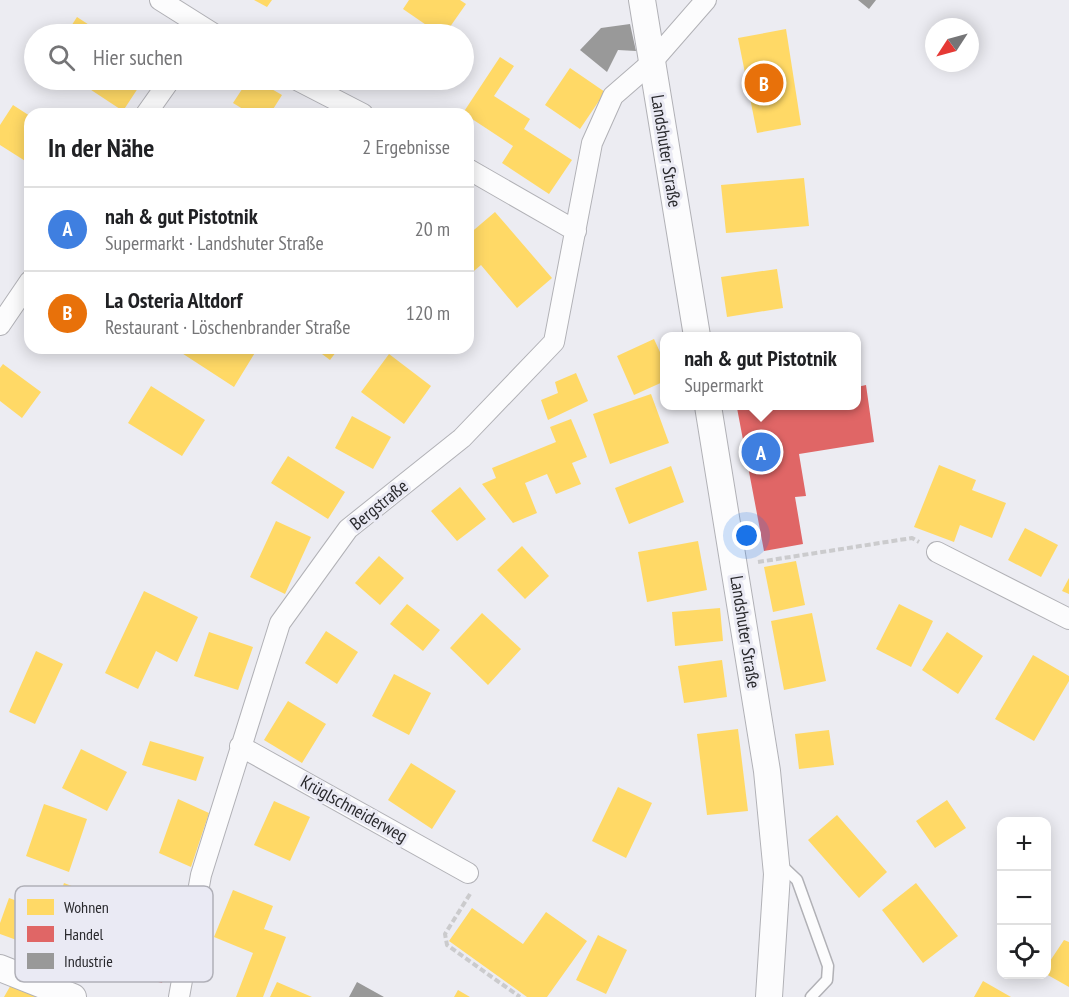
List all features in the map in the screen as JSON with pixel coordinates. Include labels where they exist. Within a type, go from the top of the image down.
[{"type":"street","points":[[160,0],[193,24]]},
{"type":"street","name":"Landshuter Straße","points":[[642,0],[696,332]]},
{"type":"street","name":"Bergstraße","points":[[199,886],[240,746],[280,623],[348,529],[462,438],[554,342],[592,143],[613,96],[651,63],[706,0]]},
{"type":"street","points":[[150,108],[163,90]]},
{"type":"street","points":[[316,90],[351,108]]},
{"type":"street","points":[[474,173],[576,231]]},
{"type":"street","points":[[0,325],[24,290]]},
{"type":"street","name":"Landshuter Straße","points":[[709,410],[767,771],[776,859],[770,997]]},
{"type":"street","points":[[937,552],[1069,619]]},
{"type":"street","name":"Krüglschneiderweg","points":[[240,746],[468,873]]},
{"type":"street","points":[[0,968],[15,974]]},
{"type":"street","points":[[35,982],[73,997]]},
{"type":"street","name":"Bergstraße","points":[[179,997],[182,982]]},
{"type":"lane","points":[[776,859],[797,880],[828,966],[827,980],[811,997]]},
{"type":"path","points":[[734,566],[912,538],[937,552]]},
{"type":"path","points":[[468,873],[470,896],[445,934],[447,945],[520,997]]},
{"type":"building: Wohnen","points":[[254,0],[272,0],[267,7]]},
{"type":"building: Wohnen","points":[[409,0],[460,0],[466,4],[452,24],[425,24],[403,9]]},
{"type":"building: Wohnen","points":[[77,17],[88,24],[72,24]]},
{"type":"building: Wohnen","points":[[786,29],[801,125],[757,133],[738,38]]},
{"type":"building: Wohnen","points":[[500,57],[514,66],[494,96],[530,119],[524,129],[572,160],[549,194],[502,163],[513,146],[474,120],[474,108],[466,108]]},
{"type":"building: Wohnen","points":[[570,68],[605,92],[580,129],[545,105]]},
{"type":"building: Wohnen","points":[[91,90],[137,90],[125,108],[118,108]]},
{"type":"building: Wohnen","points":[[241,90],[273,90],[282,95],[274,108],[241,108],[233,103]]},
{"type":"building: Wohnen","points":[[13,105],[24,112],[24,160],[0,145],[0,125]]},
{"type":"building: Wohnen","points":[[804,178],[809,226],[726,233],[721,185]]},
{"type":"building: Wohnen","points":[[495,212],[552,278],[517,308],[481,265],[474,271],[474,230]]},
{"type":"building: Wohnen","points":[[777,269],[783,308],[727,317],[721,277]]},
{"type":"building: Wohnen","points":[[654,339],[660,352],[660,383],[634,395],[617,356]]},
{"type":"building: Wohnen","points":[[183,354],[254,354],[234,387]]},
{"type":"building: Wohnen","points":[[322,354],[334,354],[330,360]]},
{"type":"building: Wohnen","points":[[389,354],[431,386],[404,424],[361,392]]},
{"type":"building: Wohnen","points":[[3,364],[41,392],[22,418],[0,401],[0,368]]},
{"type":"building: Wohnen","points":[[576,373],[588,401],[548,420],[541,400],[558,393],[555,382]]},
{"type":"building: Wohnen","points":[[151,386],[205,420],[182,456],[128,423]]},
{"type":"building: Wohnen","points":[[651,394],[669,443],[610,464],[593,414]]},
{"type":"building: Wohnen","points":[[352,416],[391,437],[373,469],[335,448]]},
{"type":"building: Wohnen","points":[[571,419],[587,457],[572,463],[581,484],[556,494],[547,474],[525,483],[537,513],[513,523],[482,484],[496,478],[492,468],[556,442],[550,427]]},
{"type":"building: Wohnen","points":[[288,456],[345,492],[328,519],[271,483]]},
{"type":"building: Wohnen","points":[[939,465],[976,480],[972,490],[1006,503],[992,538],[960,525],[954,542],[914,527]]},
{"type":"building: Wohnen","points":[[671,466],[684,502],[629,524],[615,488]]},
{"type":"building: Wohnen","points":[[460,487],[486,519],[457,541],[431,511]]},
{"type":"building: Wohnen","points":[[276,521],[311,537],[285,594],[250,577]]},
{"type":"building: Wohnen","points":[[1025,528],[1058,545],[1041,577],[1008,560]]},
{"type":"building: Wohnen","points":[[698,541],[707,590],[647,602],[638,552]]},
{"type":"building: Wohnen","points":[[522,546],[549,576],[525,599],[497,570]]},
{"type":"building: Wohnen","points":[[379,556],[404,578],[380,605],[355,583]]},
{"type":"building: Wohnen","points":[[796,561],[805,605],[773,612],[764,567]]},
{"type":"building: Wohnen","points":[[1069,578],[1069,594],[1062,591]]},
{"type":"building: Wohnen","points":[[144,591],[198,617],[177,662],[156,651],[138,689],[105,673]]},
{"type":"building: Wohnen","points":[[407,604],[440,630],[423,651],[390,624]]},
{"type":"building: Wohnen","points":[[899,604],[933,621],[911,667],[876,649]]},
{"type":"building: Wohnen","points":[[720,608],[723,641],[675,646],[672,612]]},
{"type":"building: Wohnen","points":[[482,613],[521,649],[488,685],[450,648]]},
{"type":"building: Wohnen","points":[[812,613],[826,681],[784,690],[771,621]]},
{"type":"building: Wohnen","points":[[326,631],[358,652],[337,684],[305,663]]},
{"type":"building: Wohnen","points":[[209,632],[253,647],[238,690],[194,676]]},
{"type":"building: Wohnen","points":[[947,632],[983,656],[958,694],[922,670]]},
{"type":"building: Wohnen","points":[[36,651],[63,664],[35,724],[9,712]]},
{"type":"building: Wohnen","points":[[1033,655],[1069,676],[1069,681],[1034,741],[995,719]]},
{"type":"building: Wohnen","points":[[722,660],[727,697],[684,703],[678,666]]},
{"type":"building: Wohnen","points":[[394,674],[431,693],[409,735],[372,716]]},
{"type":"building: Wohnen","points":[[288,701],[326,724],[302,763],[264,740]]},
{"type":"building: Wohnen","points":[[738,729],[748,811],[707,815],[697,734]]},
{"type":"building: Wohnen","points":[[829,730],[834,765],[799,769],[795,734]]},
{"type":"building: Wohnen","points":[[150,741],[204,757],[196,781],[142,765]]},
{"type":"building: Wohnen","points":[[81,749],[127,772],[107,811],[62,788]]},
{"type":"building: Wohnen","points":[[411,763],[456,791],[432,829],[388,800]]},
{"type":"building: Wohnen","points":[[618,787],[652,803],[626,858],[592,841]]},
{"type":"building: Wohnen","points":[[178,799],[209,813],[191,867],[159,853]]},
{"type":"building: Wohnen","points":[[947,800],[966,828],[935,848],[916,821]]},
{"type":"building: Wohnen","points":[[274,801],[310,817],[290,861],[254,845]]},
{"type":"building: Wohnen","points":[[44,804],[87,819],[69,872],[26,856]]},
{"type":"building: Wohnen","points":[[837,815],[887,872],[859,898],[808,840]]},
{"type":"building: Wohnen","points":[[916,883],[958,936],[923,963],[882,910]]},
{"type":"building: Wohnen","points":[[233,890],[273,906],[264,929],[286,937],[263,997],[236,997],[253,953],[214,937]]},
{"type":"building: Wohnen","points":[[9,898],[15,900],[15,939],[0,934],[0,923]]},
{"type":"building: Wohnen","points":[[472,908],[523,944],[546,912],[587,941],[547,997],[527,997],[449,941]]},
{"type":"building: Wohnen","points":[[598,935],[627,950],[606,994],[576,980]]},
{"type":"building: Wohnen","points":[[1064,940],[1069,942],[1069,987],[1051,977],[1051,960]]},
{"type":"building: Wohnen","points":[[983,981],[1011,997],[974,997]]},
{"type":"building: Wohnen","points":[[277,982],[312,997],[270,997]]},
{"type":"building: Wohnen","points":[[12,983],[36,997],[4,997]]},
{"type":"building: Wohnen","points":[[458,990],[470,997],[454,997]]},
{"type":"building: Handel","points":[[866,385],[874,442],[799,454],[806,496],[795,497],[803,544],[764,551],[737,410],[861,410],[861,386]]},
{"type":"building: Industrie","points":[[858,0],[876,0],[869,9]]},
{"type":"building: Industrie","points":[[630,24],[636,51],[618,50],[607,72],[580,50],[601,28]]},
{"type":"building: Industrie","points":[[357,982],[384,997],[349,997]]},
{"type":"place","name":"La Osteria Altdorf","points":[[764,83]]},
{"type":"place","name":"nah & gut Pistotnik","points":[[761,452]]}]
